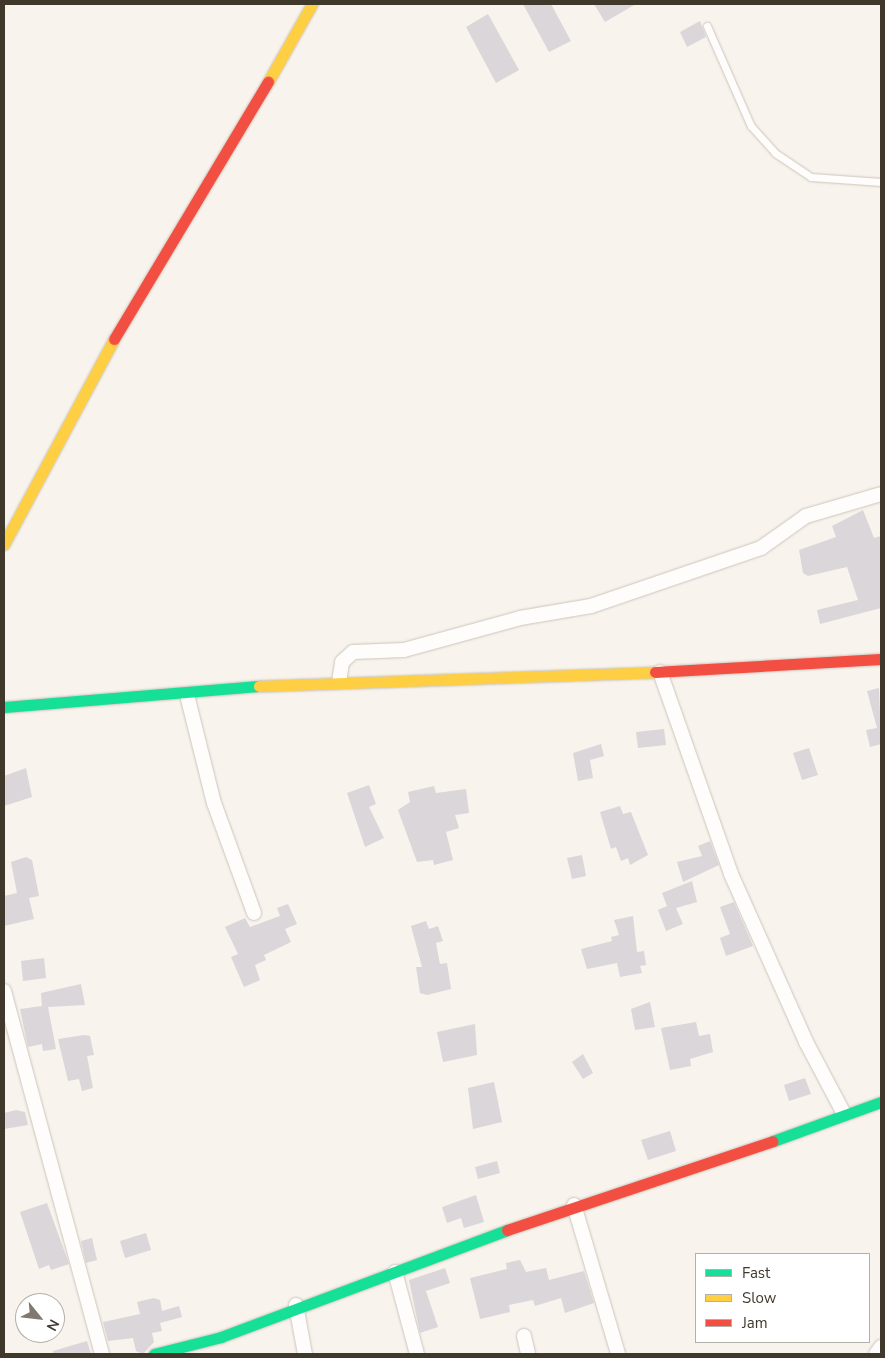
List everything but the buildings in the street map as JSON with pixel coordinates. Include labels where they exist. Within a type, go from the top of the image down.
[{"type":"street","points":[[4,544],[140,290],[237,136],[312,4]]},
{"type":"street","points":[[339,682],[342,662],[353,652],[404,650],[520,618],[591,606],[754,551],[773,542],[806,516],[881,494]]},
{"type":"street","points":[[4,707],[187,695],[339,682],[660,672],[881,658]]},
{"type":"street","points":[[660,672],[731,874],[806,1042],[843,1112]]},
{"type":"street","points":[[187,695],[214,803],[254,913]]},
{"type":"street","points":[[4,991],[102,1354]]},
{"type":"street","points":[[154,1354],[221,1337],[296,1305],[395,1272],[574,1205],[736,1156],[843,1112],[881,1104]]},
{"type":"street","points":[[574,1205],[618,1354]]},
{"type":"street","points":[[395,1272],[417,1354]]},
{"type":"street","points":[[296,1305],[305,1354]]},
{"type":"street","points":[[524,1336],[528,1354]]},
{"type":"street","points":[[876,1354],[881,1347]]},
{"type":"lane","points":[[707,26],[751,126],[775,153],[811,177],[881,182]]},
{"type":"traffic: fast","points":[[4,707],[259,686]]},
{"type":"traffic: fast","points":[[773,1141],[881,1102]]},
{"type":"traffic: fast","points":[[154,1354],[221,1337],[507,1230]]},
{"type":"traffic: slow","points":[[268,82],[312,4]]},
{"type":"traffic: slow","points":[[4,544],[114,339]]},
{"type":"traffic: slow","points":[[259,686],[655,672]]},
{"type":"traffic: jam","points":[[114,339],[268,82]]},
{"type":"traffic: jam","points":[[655,672],[881,659]]},
{"type":"traffic: jam","points":[[507,1230],[773,1141]]}]
